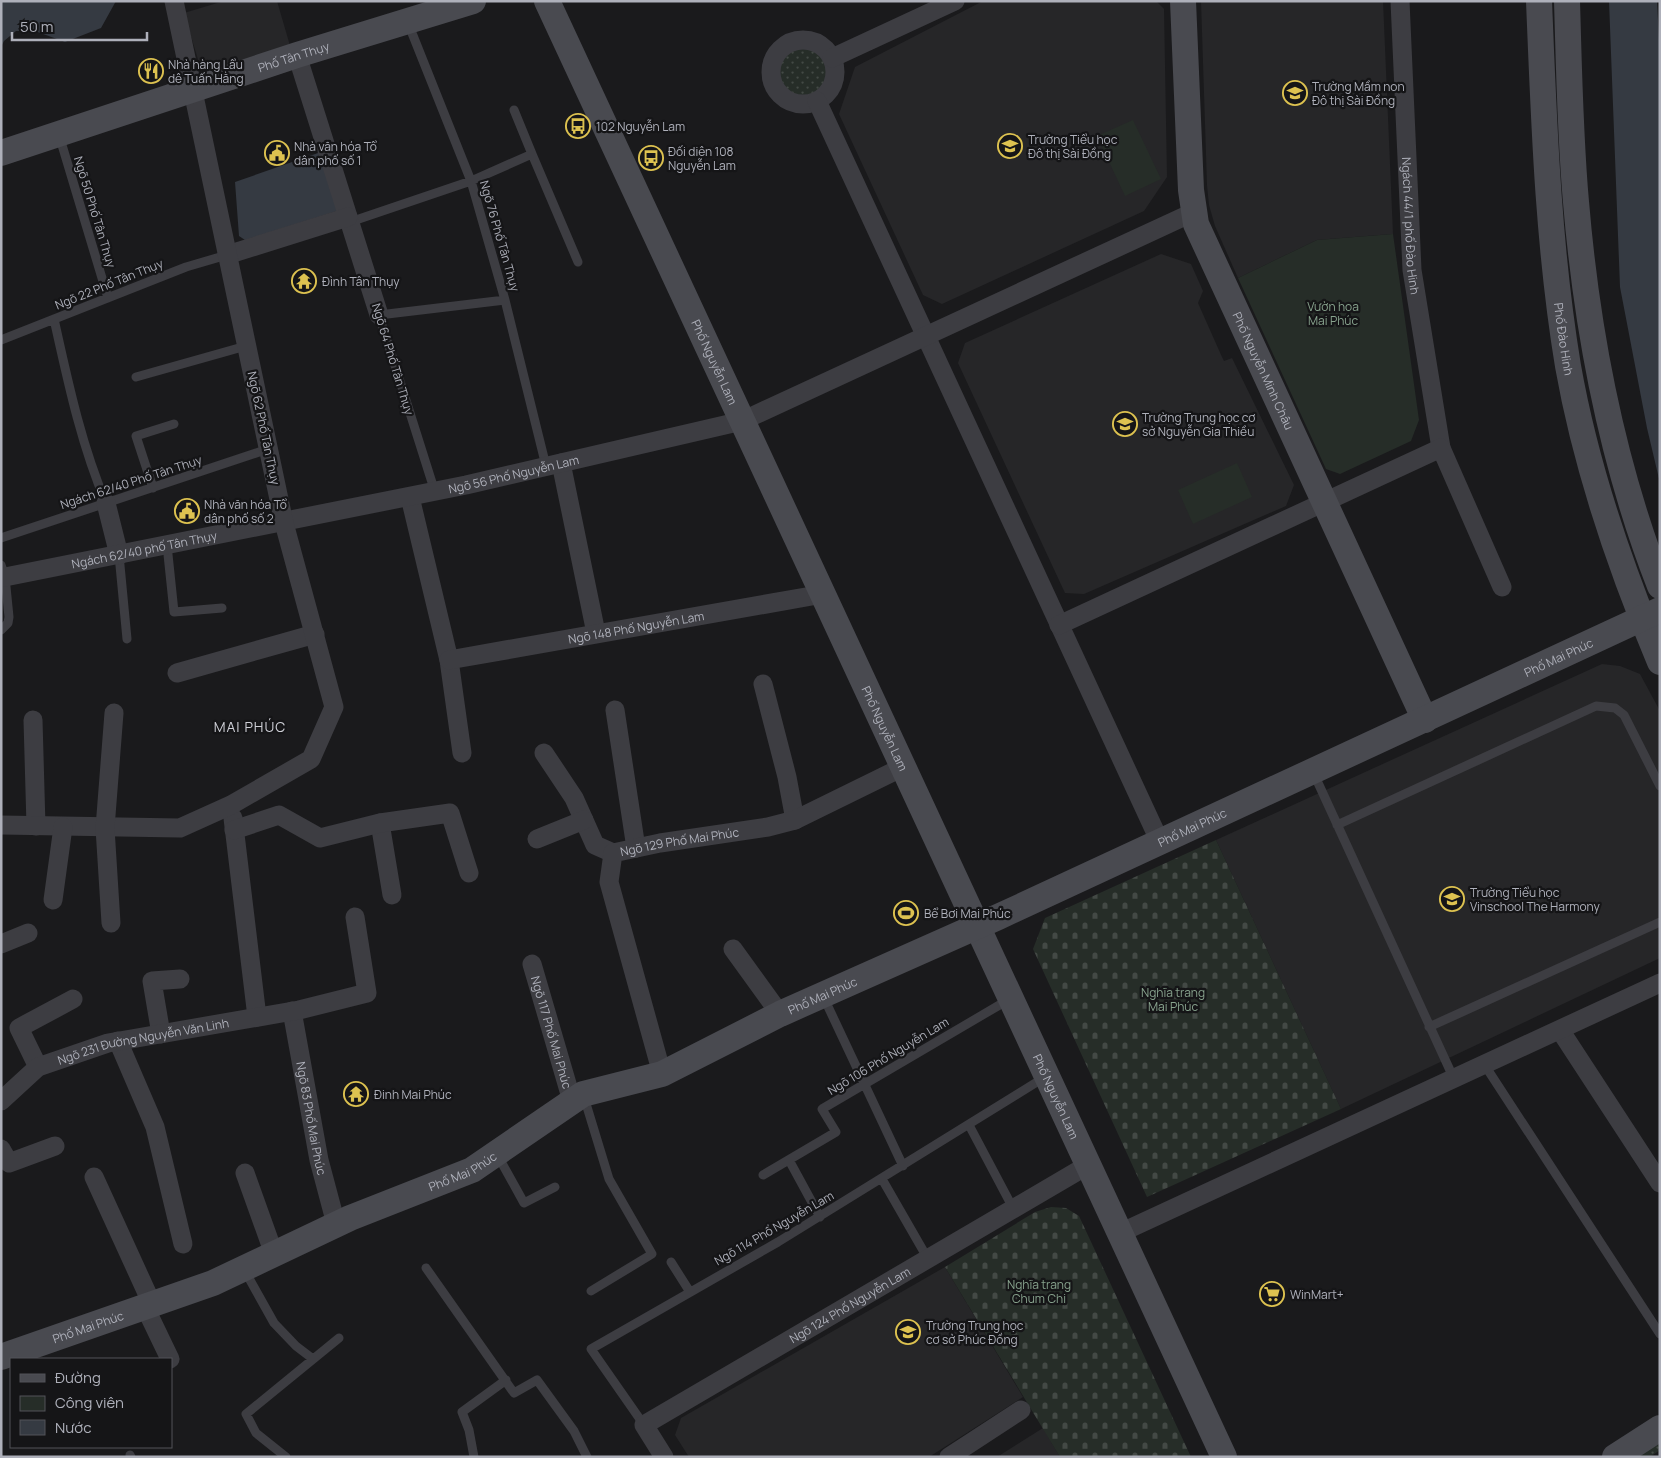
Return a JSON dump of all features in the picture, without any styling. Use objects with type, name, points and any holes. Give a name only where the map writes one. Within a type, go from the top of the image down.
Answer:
[{"type":"street","name":"Ngõ 62 Phố Tân Thụy","points":[[1,825],[180,828],[231,805],[311,759],[334,707],[284,523],[174,1]]},
{"type":"street","name":"Phố Tân Thụy","points":[[1,153],[58,132],[297,55],[473,1]]},
{"type":"street","name":"Phố Nguyễn Lam","points":[[547,1],[1224,1457]]},
{"type":"street","points":[[832,58],[955,1]]},
{"type":"street","name":"Phố Nguyễn Minh Châu","points":[[1183,1],[1194,212],[1203,242],[1425,720]]},
{"type":"street","name":"Ngách 44/1 phố Đào Hinh","points":[[1400,1],[1412,270],[1441,448],[1502,587]]},
{"type":"street","name":"Phố Đào Hinh","points":[[1539,1],[1548,209],[1569,367],[1596,485],[1618,554],[1651,615],[1660,662]]},
{"type":"street","points":[[1567,1],[1575,200],[1592,335],[1602,390],[1618,457],[1660,586]]},
{"type":"street","points":[[801,40],[821,46],[832,58],[835,73],[833,83],[825,96],[817,101],[800,104],[782,96],[773,83],[773,62],[778,52],[785,45],[801,40]]},
{"type":"street","name":"Ngõ 64 Phố Tân Thụy","points":[[297,55],[380,315]]},
{"type":"street","points":[[817,101],[1160,842]]},
{"type":"street","name":"Ngõ 56 Phố Nguyễn Lam","points":[[284,523],[435,492],[742,421],[1194,212]]},
{"type":"street","points":[[227,255],[349,219]]},
{"type":"street","points":[[1059,624],[1441,448]]},
{"type":"street","points":[[554,464],[596,633]]},
{"type":"street","points":[[410,497],[449,660],[462,753]]},
{"type":"street","points":[[106,504],[119,555]]},
{"type":"street","name":"Ngách 62/40 phố Tân Thụy","points":[[3,571],[119,555],[284,523]]},
{"type":"street","name":"Ngõ 148 Phố Nguyễn Lam","points":[[449,660],[823,594]]},
{"type":"street","name":"Phố Mai Phúc","points":[[1,1357],[213,1283],[336,1224],[472,1170],[578,1098],[662,1074],[780,1014],[977,926],[1651,615]]},
{"type":"street","points":[[177,673],[315,634]]},
{"type":"street","points":[[763,684],[787,777],[795,820]]},
{"type":"street","points":[[615,710],[636,848]]},
{"type":"street","points":[[111,923],[106,828],[114,713]]},
{"type":"street","points":[[33,720],[36,826]]},
{"type":"street","points":[[544,753],[574,798],[594,845],[613,853]]},
{"type":"street","name":"Ngõ 129 Phố Mai Phúc","points":[[662,1074],[608,882],[613,853],[768,827],[795,820],[903,767]]},
{"type":"street","points":[[231,805],[257,1017]]},
{"type":"street","points":[[234,830],[279,815],[320,838],[380,823],[450,813],[469,873]]},
{"type":"street","points":[[536,839],[584,820]]},
{"type":"street","points":[[380,823],[392,895]]},
{"type":"street","points":[[53,900],[63,827]]},
{"type":"street","name":"Ngõ 231 Đường Nguyễn Văn Linh","points":[[1,1101],[38,1067],[118,1041],[296,1010],[367,993],[355,917]]},
{"type":"street","points":[[1,944],[28,933]]},
{"type":"street","points":[[733,949],[780,1014]]},
{"type":"street","name":"Ngõ 117 Phố Mai Phúc","points":[[532,964],[578,1098]]},
{"type":"street","points":[[161,1034],[152,981],[180,979]]},
{"type":"street","points":[[1120,1233],[1660,983]]},
{"type":"street","points":[[38,1067],[19,1028],[73,999]]},
{"type":"street","name":"Ngõ 83 Phố Mai Phúc","points":[[296,1010],[319,1160],[336,1224]]},
{"type":"street","points":[[1560,1030],[1660,1183]]},
{"type":"street","points":[[118,1041],[155,1128],[183,1244]]},
{"type":"street","points":[[1,1148],[8,1163],[55,1146]]},
{"type":"street","name":"Ngõ 124 Phố Nguyễn Lam","points":[[644,1425],[1088,1166]]},
{"type":"street","points":[[245,1173],[274,1254]]},
{"type":"street","points":[[94,1177],[170,1358]]},
{"type":"street","points":[[949,1457],[1021,1410]]},
{"type":"street","points":[[644,1425],[664,1457]]},
{"type":"street","points":[[1616,1457],[1660,1428]]},
{"type":"lane","name":"Ngõ 76 Phố Tân Thụy","points":[[407,20],[471,181],[554,464]]},
{"type":"lane","points":[[514,110],[578,262]]},
{"type":"lane","name":"Ngõ 50 Phố Tân Thụy","points":[[58,132],[108,298]]},
{"type":"lane","points":[[349,219],[471,181],[532,154]]},
{"type":"lane","name":"Ngõ 22 Phố Tân Thụy","points":[[2,337],[54,319],[186,267],[227,255]]},
{"type":"lane","points":[[380,315],[505,300]]},
{"type":"lane","name":"Ngõ 64 Phố Tân Thụy","points":[[380,315],[435,492]]},
{"type":"lane","points":[[54,319],[79,430],[106,504]]},
{"type":"lane","points":[[136,377],[246,346]]},
{"type":"lane","points":[[153,488],[136,436],[174,424]]},
{"type":"lane","name":"Ngách 62/40 Phố Tân Thụy","points":[[1,538],[268,449]]},
{"type":"lane","points":[[167,545],[174,612],[222,608]]},
{"type":"lane","points":[[119,555],[127,639]]},
{"type":"lane","points":[[1,630],[8,623],[9,617],[3,571]]},
{"type":"lane","points":[[1337,825],[1596,706],[1615,708],[1624,715],[1660,786]]},
{"type":"lane","points":[[1312,771],[1454,1079]]},
{"type":"lane","points":[[1429,1027],[1660,922]]},
{"type":"lane","points":[[822,995],[903,1166]]},
{"type":"lane","name":"Ngõ 106 Phố Nguyễn Lam","points":[[763,1175],[836,1132],[822,1109],[1011,998]]},
{"type":"lane","points":[[1484,1064],[1660,1334]]},
{"type":"lane","name":"Ngõ 114 Phố Nguyễn Lam","points":[[644,1425],[591,1349],[820,1217],[1047,1076]]},
{"type":"lane","points":[[578,1098],[609,1179],[652,1254],[591,1291]]},
{"type":"lane","points":[[969,1125],[1014,1210]]},
{"type":"lane","points":[[496,1153],[524,1203],[555,1187]]},
{"type":"lane","points":[[789,1160],[820,1217]]},
{"type":"lane","points":[[882,1179],[928,1260]]},
{"type":"lane","points":[[671,1262],[690,1292]]},
{"type":"lane","points":[[426,1268],[514,1393],[537,1380],[574,1431],[586,1457]]},
{"type":"lane","points":[[244,1269],[274,1322],[296,1346],[313,1359]]},
{"type":"lane","points":[[286,1457],[256,1433],[246,1414],[339,1338]]},
{"type":"lane","points":[[474,1457],[469,1430],[462,1412],[506,1380]]},
{"type":"shaded area","points":[[224,1],[277,1],[291,49],[203,76],[184,13]]},
{"type":"shaded area","name":"Trường Tiểu học Đô thị Sài Đồng","points":[[983,1],[1156,1],[1164,9],[1167,177],[1144,211],[942,304],[923,295],[839,114],[855,67]]},
{"type":"shaded area","name":"Trường Mầm non Đô thị Sài Đồng","points":[[1201,1],[1383,1],[1393,234],[1317,240],[1238,278],[1215,226],[1209,205]]},
{"type":"shaded area","name":"Trường Trung học cơ sở Nguyễn Gia Thiều","points":[[1161,254],[1191,264],[1203,291],[1198,303],[1222,357],[1224,361],[1232,358],[1294,485],[1286,506],[1084,594],[1065,593],[958,363],[965,343]]},
{"type":"shaded area","name":"Trường Tiểu học Vinschool The Harmony","points":[[1602,664],[1620,666],[1640,674],[1660,711],[1660,958],[1341,1109],[1216,840]]},
{"type":"shaded area","name":"Trường Trung học cơ sở Phúc Đồng","points":[[945,1267],[1023,1397],[929,1457],[689,1457],[675,1435],[681,1418]]},
{"type":"shaded area","points":[[1043,1428],[1060,1457],[997,1457]]},
{"type":"green space","points":[[803,48],[812,50],[820,55],[825,63],[827,72],[825,81],[820,89],[812,94],[803,96],[794,94],[786,89],[781,81],[779,72],[781,63],[786,55],[794,50]]},
{"type":"green space","points":[[1133,120],[1161,179],[1125,196],[1097,136]]},
{"type":"green space","name":"Vườn hoa Mai Phúc","points":[[1393,234],[1419,420],[1411,441],[1340,474],[1326,469],[1238,278],[1317,240]]},
{"type":"green space","points":[[1237,463],[1252,497],[1193,524],[1178,490]]},
{"type":"green space","name":"Nghĩa trang Mai Phúc","points":[[1216,840],[1341,1109],[1147,1197],[1033,949],[1045,918]]},
{"type":"green space","name":"Nghĩa trang Chum Chi","points":[[1051,1207],[1066,1208],[1079,1216],[1191,1457],[1060,1457],[945,1267],[1035,1212]]},
{"type":"green space","points":[[1660,1437],[1660,1450],[1650,1457],[1629,1457]]},
{"type":"water","points":[[1,1],[116,1],[101,28],[65,42],[35,31],[16,31],[4,41],[1,47]]},
{"type":"water","points":[[1609,1],[1657,1],[1660,58],[1660,483],[1647,428],[1620,287]]},
{"type":"water","points":[[321,152],[337,211],[245,240],[239,236],[235,182]]},
{"type":"place","name":"Nhà hàng Lẩu dê Tuấn Hằng","points":[[151,71]]},
{"type":"place","name":"Trường Mầm non Đô thị Sài Đồng","points":[[1295,93]]},
{"type":"place","name":"102 Nguyễn Lam","points":[[578,126]]},
{"type":"place","name":"Trường Tiểu học Đô thị Sài Đồng","points":[[1010,146]]},
{"type":"place","name":"Nhà văn hóa Tổ dân phố số 1","points":[[277,153]]},
{"type":"place","name":"Đối diện 108 Nguyễn Lam","points":[[651,158]]},
{"type":"place","name":"Đình Tân Thụy","points":[[304,281]]},
{"type":"place","name":"Trường Trung học cơ sở Nguyễn Gia Thiều","points":[[1125,424]]},
{"type":"place","name":"Nhà văn hóa Tổ dân phố số 2","points":[[187,511]]},
{"type":"place","name":"Trường Tiểu học Vinschool The Harmony","points":[[1452,899]]},
{"type":"place","name":"Bể Bơi Mai Phúc","points":[[906,913]]},
{"type":"place","name":"Đinh Mai Phúc","points":[[356,1094]]},
{"type":"place","name":"WinMart+","points":[[1272,1294]]},
{"type":"place","name":"Trường Trung học cơ sở Phúc Đồng","points":[[908,1332]]},
{"type":"district","name":"MAI PHÚC","points":[[250,726]]}]
